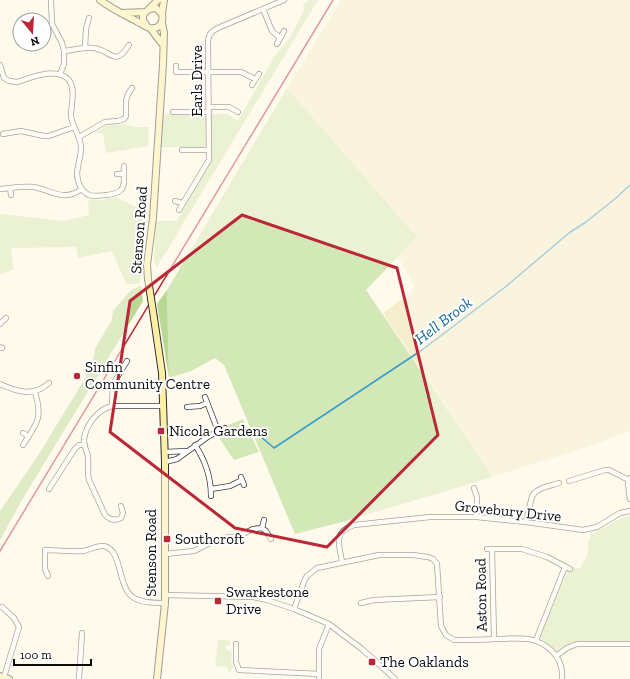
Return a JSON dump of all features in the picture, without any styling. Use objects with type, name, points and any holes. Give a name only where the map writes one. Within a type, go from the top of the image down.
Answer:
[{"type":"street","points":[[51,0],[52,12]]},
{"type":"street","points":[[100,0],[120,13],[148,27],[158,26],[162,22],[164,0]]},
{"type":"street","points":[[158,0],[147,10],[142,20],[163,45]]},
{"type":"street","name":"Earls Drive","points":[[179,210],[209,160],[208,41],[211,33],[218,28],[284,0]]},
{"type":"street","points":[[120,13],[156,8],[162,14]]},
{"type":"street","points":[[263,9],[272,31],[280,38]]},
{"type":"street","points":[[85,48],[85,34],[90,18]]},
{"type":"street","name":"Stenson Road","points":[[157,679],[165,604],[165,452],[162,373],[147,265],[153,218],[164,33],[162,22]]},
{"type":"street","points":[[52,24],[62,42],[64,51],[64,64],[60,74]]},
{"type":"street","points":[[277,44],[284,31]]},
{"type":"street","points":[[64,51],[85,48],[99,49],[114,57],[124,53],[129,45]]},
{"type":"street","points":[[124,53],[129,56]]},
{"type":"street","points":[[0,66],[4,78],[12,82],[48,74],[60,74],[68,80],[72,86],[73,94],[71,116],[79,137],[81,149],[76,177],[82,189],[88,194],[117,193],[121,190],[123,186],[124,166]]},
{"type":"street","points":[[176,66],[176,72],[241,72],[256,79]]},
{"type":"street","points":[[252,85],[259,74]]},
{"type":"street","points":[[79,137],[105,122],[118,122],[124,119],[126,116],[125,108],[128,94],[132,88]]},
{"type":"street","points":[[123,91],[128,94]]},
{"type":"street","points":[[173,112],[229,107],[238,112]]},
{"type":"street","points":[[3,134],[21,131],[49,136],[74,126]]},
{"type":"street","points":[[182,150],[209,150]]},
{"type":"street","points":[[117,174],[123,174]]},
{"type":"street","points":[[0,189],[34,187],[68,196],[75,194],[82,189]]},
{"type":"street","points":[[10,188],[11,195]]},
{"type":"street","points":[[175,201],[182,203]]},
{"type":"street","points":[[0,324],[6,318]]},
{"type":"street","points":[[112,406],[112,384],[127,361]]},
{"type":"street","points":[[0,384],[26,393],[35,392],[42,389],[49,383]]},
{"type":"street","points":[[23,445],[37,423],[39,411],[35,392]]},
{"type":"street","points":[[205,397],[218,431]]},
{"type":"street","points":[[187,407],[200,406],[207,403]]},
{"type":"street","points":[[121,506],[123,513],[121,518],[114,520],[105,515],[89,480],[88,456],[84,441],[90,423],[99,412],[106,407],[163,406]]},
{"type":"street","points":[[165,462],[177,459],[195,445],[225,428]]},
{"type":"street","points":[[23,433],[28,436]]},
{"type":"street","points":[[49,489],[79,445],[85,445]]},
{"type":"street","points":[[195,445],[203,458],[211,489],[211,496]]},
{"type":"street","points":[[165,452],[186,452]]},
{"type":"street","points":[[569,481],[609,470],[630,479],[628,489],[630,499]]},
{"type":"street","points":[[211,489],[230,486],[242,481]]},
{"type":"street","points":[[526,522],[534,493],[559,483]]},
{"type":"street","points":[[474,488],[477,497],[477,517]]},
{"type":"street","name":"Grovebury Drive","points":[[342,562],[339,545],[339,536],[341,532],[350,527],[361,524],[430,517],[477,517],[584,530],[597,527],[620,513],[630,511]]},
{"type":"street","points":[[262,528],[264,520]]},
{"type":"street","points":[[165,554],[194,551],[220,538],[237,536],[253,529],[262,528],[269,534],[271,539]]},
{"type":"street","points":[[48,576],[45,568],[45,550],[83,551],[103,546],[109,549],[113,554],[117,561],[124,586],[134,598],[150,603],[165,604]]},
{"type":"street","name":"Aston Road","points":[[494,639],[489,549],[522,549],[547,557],[567,568],[536,640]]},
{"type":"street","points":[[294,609],[307,576],[318,568],[379,555],[428,556],[437,564],[441,626],[446,635],[454,640],[520,638],[536,640],[544,644],[556,656],[561,664],[562,679]]},
{"type":"street","points":[[165,595],[253,597],[294,609],[329,624],[362,649],[395,679]]},
{"type":"street","points":[[361,603],[374,600],[440,597]]},
{"type":"street","points":[[2,607],[14,618],[19,627],[4,677]]},
{"type":"street","points":[[236,644],[236,662],[239,670],[319,676],[319,649],[329,624]]},
{"type":"street","points":[[79,679],[82,633]]},
{"type":"street","points":[[556,656],[567,648],[577,644],[630,644]]},
{"type":"highlighted area","points":[[242,215],[397,268],[438,435],[327,547],[235,528],[110,432],[130,301]]},
{"type":"shaded area","points":[[341,0],[630,0],[630,431],[593,445],[493,477],[383,313],[413,291],[414,286],[398,256],[417,237],[287,88]]},
{"type":"green space","points":[[309,0],[318,0],[157,267],[154,261],[156,221],[177,221],[210,161],[211,148],[161,147],[163,114],[228,114],[238,121],[274,57],[289,39],[304,10],[303,5]]},
{"type":"green space","points":[[287,88],[417,237],[366,290],[493,477],[342,522],[295,534],[224,365],[215,358],[191,371],[169,378],[167,290]]},
{"type":"green space","points":[[123,124],[136,127],[149,127],[148,146],[106,153],[103,133],[94,133],[106,126]]},
{"type":"green space","points":[[116,197],[149,213],[141,261],[140,284],[126,284],[112,251],[78,258],[76,247],[11,248],[14,269],[0,275],[0,214],[64,221],[89,215],[88,199],[102,200]]},
{"type":"green space","points":[[141,285],[143,301],[22,500],[0,540],[0,511],[39,454],[92,367],[95,349],[112,319],[113,311],[129,292]]},
{"type":"green space","points":[[167,290],[169,378],[157,304]]},
{"type":"green space","points":[[243,419],[259,452],[234,460],[217,435],[229,429],[228,425]]},
{"type":"green space","points":[[630,516],[630,641],[584,641],[570,643],[555,651],[543,641],[540,636],[566,575],[572,567],[580,569],[588,553],[588,543],[591,534],[616,521]]},
{"type":"green space","points":[[218,640],[230,640],[230,645],[225,647],[232,652],[231,661],[233,667],[231,671],[228,672],[228,667],[215,666]]},
{"type":"waterway","name":"Hell Brook","points":[[260,436],[274,448],[422,350],[504,288],[569,233],[586,222],[630,185]]},
{"type":"railway","points":[[0,551],[333,0]]},
{"type":"place","name":"Sinfin Community Centre","points":[[77,376]]},
{"type":"place","name":"Nicola Gardens","points":[[161,431]]},
{"type":"place","name":"Southcroft","points":[[167,539]]},
{"type":"place","name":"Swarkestone Drive","points":[[218,601]]},
{"type":"place","name":"The Oaklands","points":[[372,662]]}]
